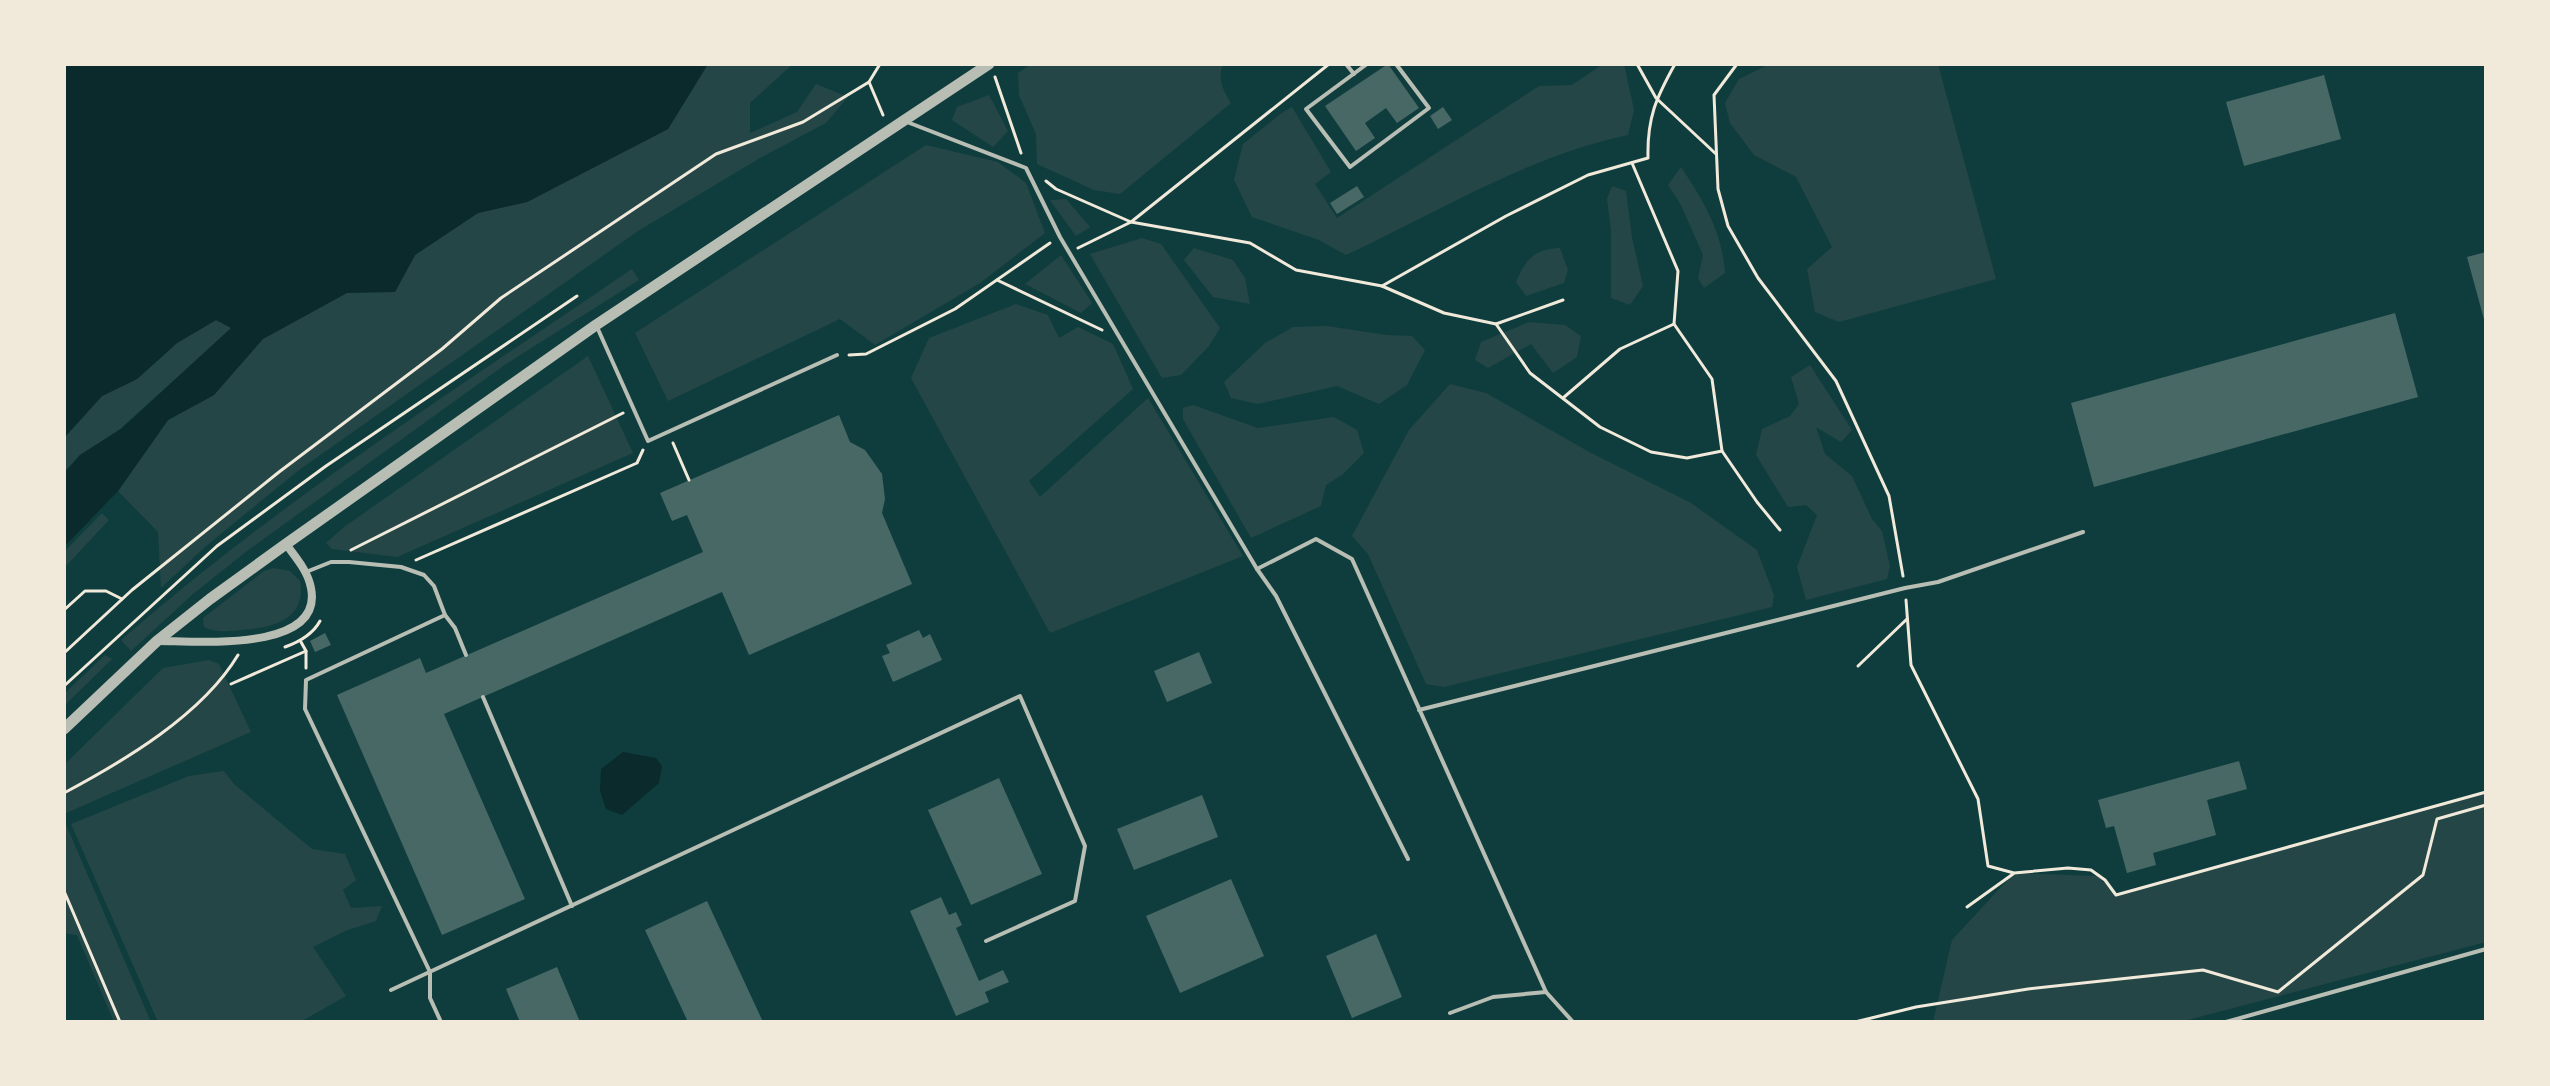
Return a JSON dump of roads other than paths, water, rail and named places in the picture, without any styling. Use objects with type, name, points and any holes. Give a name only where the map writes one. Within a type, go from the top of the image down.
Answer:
[{"type":"street","points":[[64,729],[157,641],[286,544],[596,325],[902,120],[992,68]]},
{"type":"street","points":[[157,641],[247,640],[278,634],[296,625],[309,609],[312,590],[306,572],[286,544]]},
{"type":"lane","points":[[1346,64],[1354,74]]},
{"type":"lane","points":[[1367,64],[1306,109],[1350,167],[1429,108],[1396,64]]},
{"type":"lane","points":[[902,120],[1026,168],[1069,253],[1276,596],[1408,859]]},
{"type":"lane","points":[[596,325],[648,441],[837,355]]},
{"type":"lane","points":[[1419,710],[1938,582],[2083,532]]},
{"type":"lane","points":[[1257,569],[1316,539],[1352,559],[1546,992],[1573,1022]]},
{"type":"lane","points":[[306,572],[331,562],[401,567],[424,575],[434,586],[466,655]]},
{"type":"lane","points":[[441,1022],[430,998],[430,972],[305,709],[306,680],[445,615]]},
{"type":"lane","points":[[391,990],[1020,696],[1085,846],[1075,901],[986,941]]},
{"type":"lane","points":[[483,697],[572,906]]},
{"type":"lane","points":[[2226,1022],[2486,949]]},
{"type":"lane","points":[[1450,1013],[1493,997],[1546,992]]}]
